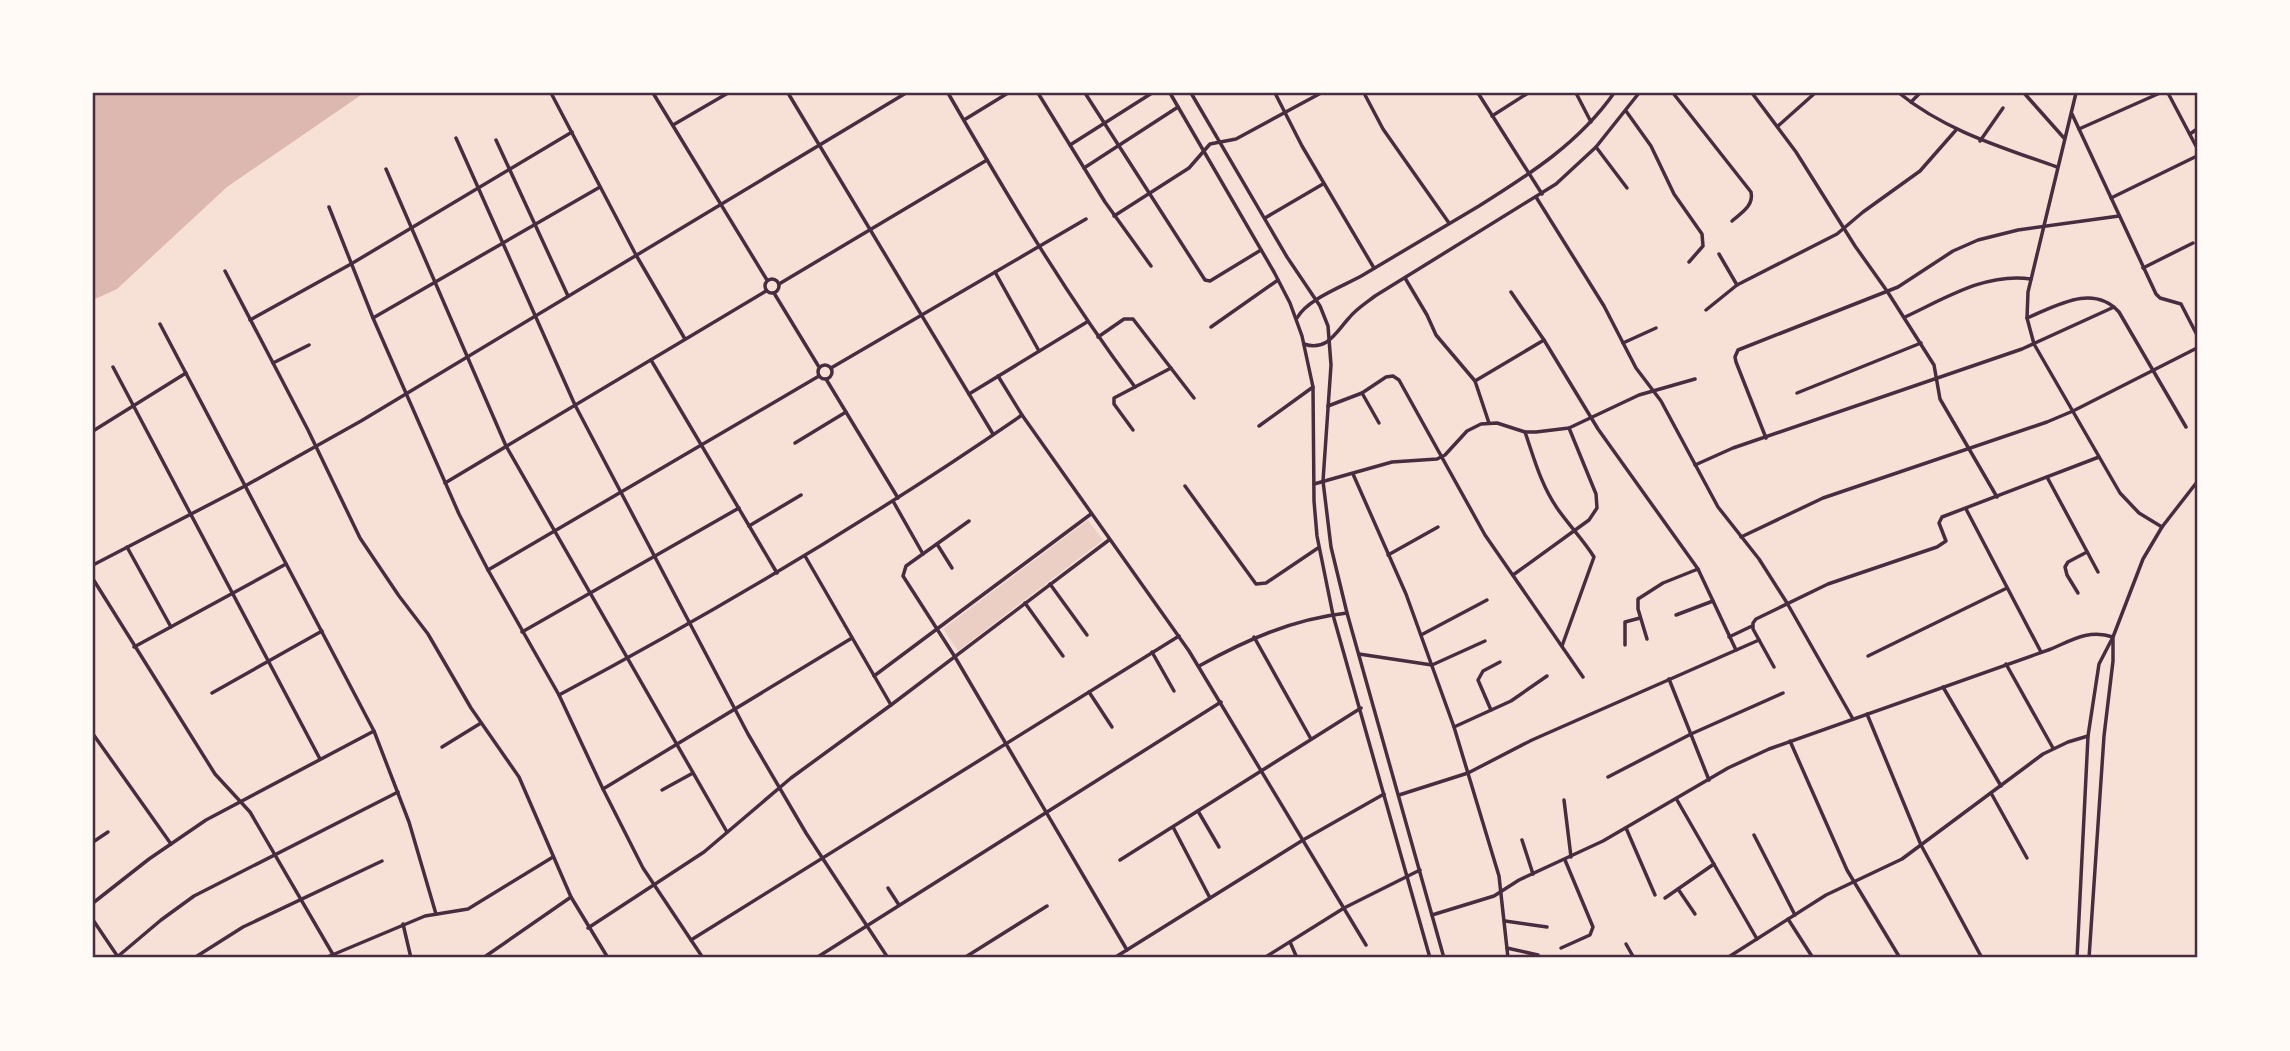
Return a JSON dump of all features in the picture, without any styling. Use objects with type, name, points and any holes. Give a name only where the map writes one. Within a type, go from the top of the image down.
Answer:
[{"type":"street","points":[[551,93],[636,255],[685,339]]},
{"type":"street","points":[[653,93],[767,280]]},
{"type":"street","points":[[673,125],[727,93]]},
{"type":"street","points":[[788,93],[993,434]]},
{"type":"street","points":[[93,565],[316,447],[906,93]]},
{"type":"street","points":[[948,93],[1038,247],[1087,322],[1135,387]]},
{"type":"street","points":[[964,120],[1007,93]]},
{"type":"street","points":[[1038,93],[1114,216],[1151,267]]},
{"type":"street","points":[[1085,93],[1205,280],[1210,281],[1261,250]]},
{"type":"street","points":[[1070,145],[1152,93]]},
{"type":"street","points":[[1170,93],[1278,280],[1297,320],[1313,387],[1318,548],[1333,615],[1430,958]]},
{"type":"street","points":[[1191,93],[1326,319],[1331,365],[1323,481],[1331,547],[1444,958]]},
{"type":"street","points":[[1275,93],[1374,268]]},
{"type":"street","points":[[1114,216],[1189,168],[1210,144],[1236,139],[1321,93]]},
{"type":"street","points":[[1364,93],[1383,129],[1449,223]]},
{"type":"street","points":[[1478,93],[1542,194]]},
{"type":"street","points":[[1492,116],[1528,93]]},
{"type":"street","points":[[1576,93],[1591,122]]},
{"type":"street","points":[[1297,320],[1306,306],[1529,175],[1562,150],[1591,122],[1614,93]]},
{"type":"street","points":[[1304,344],[1315,346],[1330,340],[1362,305],[1542,194],[1596,147],[1639,93]]},
{"type":"street","points":[[1673,93],[1751,192],[1749,205],[1732,221]]},
{"type":"street","points":[[1752,93],[1778,126],[1921,343],[1934,365],[1940,400],[1997,496]]},
{"type":"street","points":[[1778,126],[1815,93]]},
{"type":"street","points":[[1899,93],[1956,130],[1980,141],[2057,166]]},
{"type":"street","points":[[1911,102],[1920,93]]},
{"type":"street","points":[[2024,93],[2064,139]]},
{"type":"street","points":[[2076,93],[2028,292],[2027,318],[2034,344],[2125,500],[2139,513],[2162,527]]},
{"type":"street","points":[[2078,129],[2160,93]]},
{"type":"street","points":[[2168,93],[2197,148]]},
{"type":"street","points":[[1084,168],[1178,107]]},
{"type":"street","points":[[1980,141],[2003,108]]},
{"type":"street","points":[[1626,111],[1656,153],[1674,194],[1702,234],[1703,246],[1689,262]]},
{"type":"street","points":[[2071,112],[2157,297],[2179,302],[2197,335]]},
{"type":"street","points":[[2190,134],[2197,129]]},
{"type":"street","points":[[1706,310],[1737,285],[1844,229],[1920,171],[1956,130]]},
{"type":"street","points":[[250,320],[351,264],[572,132]]},
{"type":"street","points":[[456,138],[575,405],[734,709],[822,859],[888,958]]},
{"type":"street","points":[[496,139],[568,296]]},
{"type":"street","points":[[1596,147],[1627,188]]},
{"type":"street","points":[[2111,198],[2197,156]]},
{"type":"street","points":[[779,284],[987,160]]},
{"type":"street","points":[[386,169],[506,446],[727,832]]},
{"type":"street","points":[[1265,218],[1324,183]]},
{"type":"street","points":[[373,317],[600,187]]},
{"type":"street","points":[[1536,198],[1604,306],[1636,368],[1655,391],[1718,507],[1759,559],[1853,719]]},
{"type":"street","points":[[329,207],[406,394],[445,483],[488,570],[559,695],[603,789],[654,886],[703,958]]},
{"type":"street","points":[[1766,438],[1735,362],[1738,350],[1904,284],[1953,251],[1978,240],[2004,232],[2119,216]]},
{"type":"street","points":[[831,368],[1086,219]]},
{"type":"street","points":[[2143,268],[2193,243]]},
{"type":"street","points":[[1718,254],[1737,285]]},
{"type":"street","points":[[225,271],[360,538],[428,634],[481,723],[519,777],[571,897],[587,928],[608,958]]},
{"type":"street","points":[[995,272],[1039,351]]},
{"type":"street","points":[[1904,317],[1987,281],[2016,276],[2031,279]]},
{"type":"street","points":[[1405,278],[1436,335],[1475,381],[1489,423]]},
{"type":"street","points":[[767,280],[775,279],[779,284],[774,293]]},
{"type":"street","points":[[766,291],[764,285],[767,280]]},
{"type":"street","points":[[1211,327],[1278,280]]},
{"type":"street","points":[[445,483],[766,291],[774,293],[819,367],[819,376]]},
{"type":"street","points":[[1511,292],[1592,418],[1698,569],[1736,650]]},
{"type":"street","points":[[2027,318],[2080,298],[2100,298],[2114,307],[2186,427]]},
{"type":"street","points":[[1695,465],[2034,344],[2114,307]]},
{"type":"street","points":[[1098,337],[1124,319],[1133,319],[1194,398]]},
{"type":"street","points":[[969,394],[1087,322]]},
{"type":"street","points":[[160,324],[374,731],[419,852],[436,914]]},
{"type":"street","points":[[1623,343],[1656,328]]},
{"type":"street","points":[[1475,381],[1544,340]]},
{"type":"street","points":[[1797,393],[1921,343]]},
{"type":"street","points":[[273,363],[309,345]]},
{"type":"street","points":[[1741,537],[1823,498],[2073,411],[2197,348]]},
{"type":"street","points":[[650,360],[777,573]]},
{"type":"street","points":[[819,367],[825,364],[831,368]]},
{"type":"street","points":[[113,367],[320,759]]},
{"type":"street","points":[[826,379],[831,376],[831,368]]},
{"type":"street","points":[[1133,430],[1113,401],[1117,396],[1171,369]]},
{"type":"street","points":[[93,431],[186,373]]},
{"type":"street","points":[[488,570],[819,376]]},
{"type":"street","points":[[819,376],[826,379],[898,498]]},
{"type":"street","points":[[998,376],[1022,415],[1199,666],[1366,946]]},
{"type":"street","points":[[1328,406],[1363,393],[1386,377],[1393,376],[1399,380],[1485,535],[1583,677]]},
{"type":"street","points":[[1314,484],[1392,461],[1442,458],[1467,431],[1480,424],[1489,423],[1525,432],[1569,428],[1631,398],[1695,379]]},
{"type":"street","points":[[1259,426],[1313,387]]},
{"type":"street","points":[[1363,393],[1379,423]]},
{"type":"street","points":[[794,443],[846,412]]},
{"type":"street","points":[[559,695],[691,624],[777,573],[898,498],[1022,415]]},
{"type":"street","points":[[1513,575],[1594,515],[1598,501],[1569,428]]},
{"type":"street","points":[[1525,432],[1545,487],[1594,559],[1562,646]]},
{"type":"street","points":[[1729,637],[1752,626],[1756,619],[1828,584],[1884,567],[1944,543],[1946,539],[1939,523],[1940,518],[2099,457]]},
{"type":"street","points":[[1353,474],[1421,635],[1454,727],[1502,892],[1508,958]]},
{"type":"street","points":[[2046,477],[2098,572]]},
{"type":"street","points":[[2077,958],[2088,736],[2099,664],[2113,637],[2136,574],[2162,527],[2197,482]]},
{"type":"street","points":[[1185,486],[1256,584],[1264,584],[1318,548]]},
{"type":"street","points":[[750,526],[801,495]]},
{"type":"street","points":[[893,501],[923,554]]},
{"type":"street","points":[[522,632],[738,508]]},
{"type":"street","points":[[1966,509],[2041,652]]},
{"type":"street","points":[[874,676],[1091,514]]},
{"type":"street","points":[[969,521],[906,566],[903,576],[955,657],[1127,950]]},
{"type":"street","points":[[1388,555],[1438,527]]},
{"type":"street","points":[[587,928],[704,852],[779,788],[1109,540]]},
{"type":"street","points":[[937,544],[952,568]]},
{"type":"street","points":[[127,547],[172,627]]},
{"type":"street","points":[[2078,593],[2065,567],[2068,562],[2087,552]]},
{"type":"street","points":[[805,556],[891,705]]},
{"type":"street","points":[[134,647],[286,564]]},
{"type":"street","points":[[1647,639],[1637,604],[1642,595],[1698,569]]},
{"type":"street","points":[[93,579],[215,774],[250,812],[334,957]]},
{"type":"street","points":[[1050,584],[1087,635]]},
{"type":"street","points":[[1868,656],[2007,588]]},
{"type":"street","points":[[1421,635],[1487,600]]},
{"type":"street","points":[[1676,615],[1713,601]]},
{"type":"street","points":[[1025,603],[1063,656]]},
{"type":"street","points":[[1199,666],[1254,637],[1284,627],[1347,613]]},
{"type":"street","points":[[1625,645],[1625,622],[1640,618]]},
{"type":"street","points":[[1752,626],[1774,667]]},
{"type":"street","points":[[212,693],[322,631]]},
{"type":"street","points":[[1432,915],[1502,892],[1626,828],[1748,758],[2086,634],[2113,637]]},
{"type":"street","points":[[691,940],[1179,636]]},
{"type":"street","points":[[1254,637],[1311,740]]},
{"type":"street","points":[[2089,958],[2113,637]]},
{"type":"street","points":[[603,789],[852,638]]},
{"type":"street","points":[[1399,795],[1468,773],[1532,740],[1759,640]]},
{"type":"street","points":[[1359,654],[1432,666],[1485,641]]},
{"type":"street","points":[[1152,652],[1174,691]]},
{"type":"street","points":[[1491,710],[1478,680],[1483,671],[1500,662]]},
{"type":"street","points":[[2006,664],[2053,748]]},
{"type":"street","points":[[1454,727],[1524,694],[1547,676]]},
{"type":"street","points":[[1669,679],[1709,780]]},
{"type":"street","points":[[1943,687],[2001,786]]},
{"type":"street","points":[[1089,692],[1112,727]]},
{"type":"street","points":[[1608,777],[1691,734],[1783,693]]},
{"type":"street","points":[[816,958],[1221,702]]},
{"type":"street","points":[[1121,860],[1360,708]]},
{"type":"street","points":[[1867,713],[1921,845],[1982,958]]},
{"type":"street","points":[[442,747],[481,723]]},
{"type":"street","points":[[93,903],[171,844],[240,801],[374,731]]},
{"type":"street","points":[[93,734],[171,844]]},
{"type":"street","points":[[1730,957],[1826,895],[1892,865],[2053,748],[2088,736]]},
{"type":"street","points":[[1790,741],[1853,882],[1900,958]]},
{"type":"street","points":[[662,790],[693,773]]},
{"type":"street","points":[[93,920],[118,958],[161,919],[194,896],[398,792]]},
{"type":"street","points":[[1115,958],[1303,840],[1385,793]]},
{"type":"street","points":[[1991,793],[2027,858]]},
{"type":"street","points":[[1564,800],[1570,857]]},
{"type":"street","points":[[1677,800],[1758,939]]},
{"type":"street","points":[[1198,811],[1219,847]]},
{"type":"street","points":[[1173,827],[1210,898]]},
{"type":"street","points":[[1626,828],[1655,895]]},
{"type":"street","points":[[93,842],[108,832]]},
{"type":"street","points":[[1754,835],[1795,915]]},
{"type":"street","points":[[1522,840],[1533,874]]},
{"type":"street","points":[[325,958],[334,957],[403,924],[436,914],[468,909],[553,857]]},
{"type":"street","points":[[1561,948],[1590,935],[1593,927],[1564,860]]},
{"type":"street","points":[[194,958],[226,937],[382,861]]},
{"type":"street","points":[[1665,898],[1714,864]]},
{"type":"street","points":[[1264,958],[1344,908],[1420,870]]},
{"type":"street","points":[[888,888],[899,905]]},
{"type":"street","points":[[1678,889],[1695,914]]},
{"type":"street","points":[[483,958],[571,897]]},
{"type":"street","points":[[964,958],[1047,906]]},
{"type":"street","points":[[1788,919],[1813,958]]},
{"type":"street","points":[[1505,921],[1547,927]]},
{"type":"street","points":[[403,924],[411,958]]},
{"type":"street","points":[[1290,942],[1297,958]]},
{"type":"street","points":[[1626,944],[1634,958]]},
{"type":"street","points":[[1507,948],[1538,955]]},
{"type":"shaded area","points":[[93,93],[364,93],[227,187],[117,289],[93,300]]},
{"type":"shaded area","points":[[1088,520],[1103,540],[958,651],[943,629]]}]
